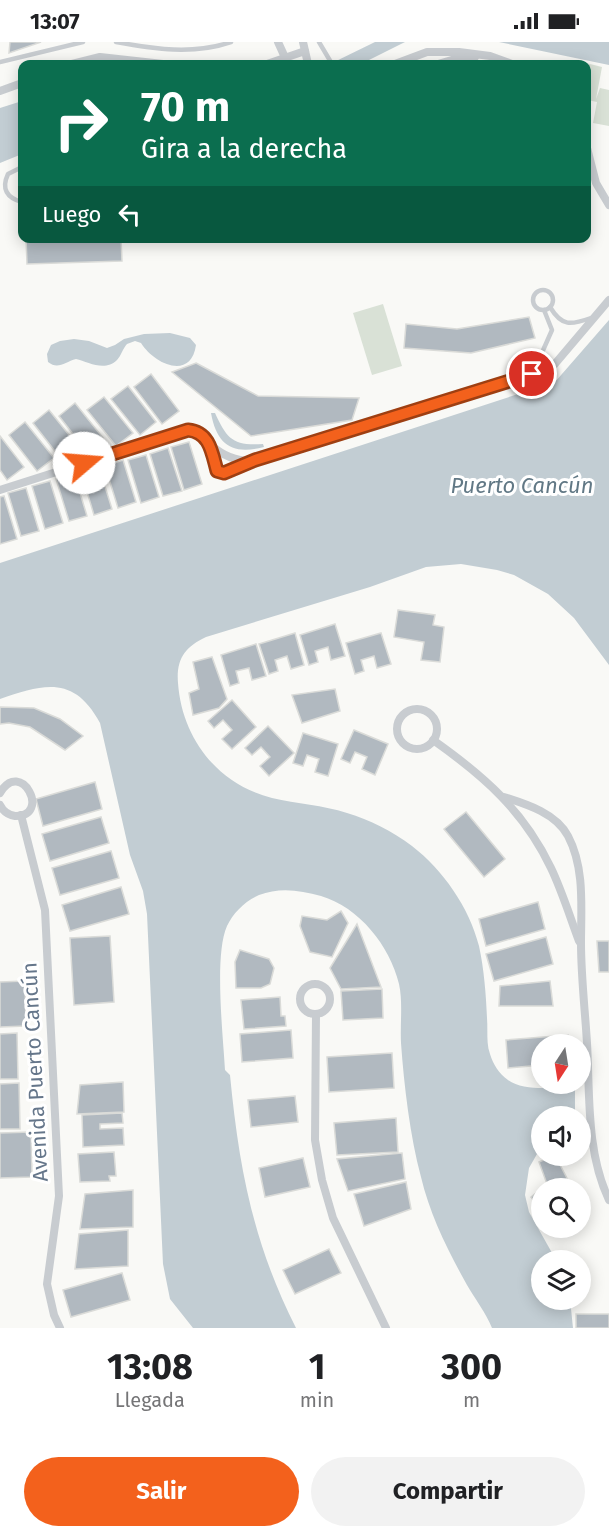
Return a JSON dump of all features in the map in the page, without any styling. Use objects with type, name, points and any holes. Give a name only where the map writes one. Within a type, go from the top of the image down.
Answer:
[{"type":"street","points":[[278,42],[287,60]]},
{"type":"street","points":[[415,60],[427,52],[459,52],[490,56],[501,60]]},
{"type":"street","points":[[290,60],[306,54]]},
{"type":"street","points":[[452,60],[490,56]]},
{"type":"street","points":[[87,60],[99,57],[126,60]]},
{"type":"street","points":[[0,91],[18,84]]},
{"type":"street","points":[[591,164],[596,183],[609,205]]},
{"type":"street","points":[[210,444],[217,471],[224,473],[255,460],[532,374],[554,365],[609,300]]},
{"type":"street","points":[[0,490],[188,430],[196,430],[225,456],[242,461],[255,460]]},
{"type":"street","points":[[215,464],[217,458],[225,456]]},
{"type":"street","points":[[411,709],[431,714],[437,725],[437,732],[433,740],[420,749],[407,747],[402,743],[396,730],[400,717],[411,709]]},
{"type":"street","points":[[433,740],[470,766],[504,797],[528,827],[551,868],[581,945]]},
{"type":"street","points":[[0,793],[6,785],[17,782],[27,786],[32,796],[28,811],[21,815],[7,814],[0,805]]},
{"type":"street","points":[[504,797],[535,807],[554,820],[568,834],[576,857],[582,907],[581,945],[593,1150],[609,1200]]},
{"type":"street","name":"Avenida Puerto Cancún","points":[[21,815],[45,910],[59,1196],[47,1284],[54,1315],[60,1328]]},
{"type":"street","points":[[316,1014],[315,1140],[322,1180],[333,1218],[386,1328]]},
{"type":"lane","points":[[0,62],[83,42]]},
{"type":"lane","points":[[116,42],[173,51],[231,42]]},
{"type":"lane","points":[[319,42],[330,60]]},
{"type":"lane","points":[[18,169],[8,174],[4,183],[9,197],[18,200]]},
{"type":"lane","points":[[550,308],[544,310],[537,308],[533,302],[534,295],[538,291],[545,290],[551,293],[553,298],[550,308],[562,323],[596,316]]},
{"type":"lane","points":[[532,374],[552,330],[544,310]]},
{"type":"shaded area","points":[[591,64],[602,67],[596,99],[600,88],[609,90],[609,126],[593,123],[597,102],[591,101]]},
{"type":"shaded area","points":[[383,304],[402,366],[372,375],[353,313]]},
{"type":"water","points":[[375,42],[405,42],[369,60],[338,60]]},
{"type":"water","points":[[499,42],[609,42],[609,65]]},
{"type":"water","points":[[18,102],[18,156],[0,163],[0,108]]},
{"type":"water","name":"Puerto Cancún","points":[[609,320],[609,665],[574,618],[548,594],[514,575],[461,564],[426,567],[370,587],[206,637],[192,645],[183,655],[180,661],[178,683],[181,703],[195,740],[219,770],[252,791],[272,798],[347,813],[389,831],[412,846],[434,866],[462,904],[475,931],[479,946],[491,1058],[502,1075],[515,1084],[531,1087],[531,1094],[575,1094],[575,1106],[531,1106],[531,1164],[525,1195],[531,1216],[531,1238],[544,1238],[550,1250],[531,1250],[531,1310],[571,1310],[573,1328],[492,1328],[446,1246],[425,1191],[417,1161],[406,1093],[401,1043],[400,991],[395,970],[371,930],[348,909],[321,896],[282,890],[267,892],[249,901],[240,908],[227,926],[221,956],[220,996],[225,1070],[230,1075],[238,1142],[250,1204],[269,1266],[296,1328],[193,1328],[170,1299],[163,1264],[147,914],[143,891],[130,855],[100,723],[90,708],[80,697],[69,690],[57,687],[44,687],[0,699],[0,563],[555,382]]},
{"type":"water","points":[[170,333],[190,338],[196,345],[193,356],[187,363],[180,366],[154,357],[141,343],[135,341],[127,344],[112,364],[102,366],[76,359],[58,365],[48,362],[47,354],[51,345],[60,341],[74,339],[89,341],[107,348],[124,339],[144,334]]},
{"type":"water","points":[[211,413],[215,413],[223,429],[232,439],[245,444],[263,444],[264,447],[243,450],[228,445],[217,433]]},
{"type":"building","points":[[10,42],[41,42],[9,53]]},
{"type":"building","points":[[26,243],[121,243],[122,261],[27,264]]},
{"type":"building","points":[[529,317],[535,338],[471,353],[404,348],[406,324],[457,329]]},
{"type":"building","points":[[196,363],[258,396],[359,398],[352,420],[251,436],[172,372]]},
{"type":"building","points":[[151,374],[179,411],[162,424],[134,387]]},
{"type":"building","points":[[128,386],[156,422],[140,435],[111,399]]},
{"type":"building","points":[[104,397],[133,433],[116,446],[87,410]]},
{"type":"building","points":[[75,403],[104,439],[87,452],[59,416]]},
{"type":"building","points":[[49,410],[78,446],[61,459],[33,423]]},
{"type":"building","points":[[25,422],[54,458],[37,471],[9,435]]},
{"type":"building","points":[[0,436],[24,467],[7,480],[0,470]]},
{"type":"building","points":[[189,442],[202,484],[184,490],[171,447]]},
{"type":"building","points":[[168,448],[182,491],[163,496],[150,454]]},
{"type":"building","points":[[146,455],[159,497],[141,503],[128,460]]},
{"type":"building","points":[[123,460],[136,502],[118,508],[105,466]]},
{"type":"building","points":[[99,467],[112,509],[94,515],[81,472]]},
{"type":"building","points":[[74,473],[87,516],[69,521],[56,479]]},
{"type":"building","points":[[50,481],[63,523],[45,529],[32,486]]},
{"type":"building","points":[[26,488],[39,531],[21,536],[8,493]]},
{"type":"building","points":[[4,496],[17,539],[0,544],[0,497]]},
{"type":"building","points":[[398,610],[435,615],[433,625],[444,627],[440,662],[421,660],[424,642],[394,637]]},
{"type":"building","points":[[335,624],[345,656],[331,660],[328,647],[315,651],[318,662],[309,665],[300,635]]},
{"type":"building","points":[[295,633],[304,665],[291,669],[287,656],[275,660],[278,671],[269,674],[259,644]]},
{"type":"building","points":[[381,633],[391,664],[377,668],[374,656],[361,660],[364,671],[355,674],[346,643]]},
{"type":"building","points":[[256,644],[266,676],[252,680],[249,668],[236,671],[239,683],[230,686],[221,655]]},
{"type":"building","points":[[212,657],[227,699],[219,708],[193,715],[189,693],[199,689],[193,662]]},
{"type":"building","points":[[335,689],[340,711],[302,723],[292,695]]},
{"type":"building","points":[[232,700],[256,727],[232,749],[222,739],[232,730],[223,720],[214,728],[208,721]]},
{"type":"building","points":[[0,707],[34,708],[60,719],[83,736],[65,750],[30,727],[9,723],[0,724]]},
{"type":"building","points":[[268,726],[294,753],[269,776],[260,766],[270,757],[261,747],[252,755],[245,748]]},
{"type":"building","points":[[354,730],[388,744],[375,775],[362,769],[367,757],[355,752],[350,763],[341,759]]},
{"type":"building","points":[[303,733],[338,744],[328,776],[315,772],[319,759],[307,755],[303,766],[293,763]]},
{"type":"building","points":[[95,782],[102,809],[43,826],[36,799]]},
{"type":"building","points":[[466,812],[505,859],[484,877],[444,829]]},
{"type":"building","points":[[101,817],[109,843],[50,861],[42,834]]},
{"type":"building","points":[[111,851],[119,878],[60,895],[52,868]]},
{"type":"building","points":[[121,887],[129,914],[70,931],[62,905]]},
{"type":"building","points":[[538,902],[545,929],[486,946],[479,919]]},
{"type":"building","points":[[341,911],[348,923],[332,957],[310,952],[300,926],[302,916],[327,920]]},
{"type":"building","points":[[357,924],[381,987],[341,989],[330,968]]},
{"type":"building","points":[[110,936],[114,1002],[74,1005],[70,938]]},
{"type":"building","points":[[546,937],[553,964],[494,981],[486,954]]},
{"type":"building","points":[[597,941],[609,941],[609,972],[599,972]]},
{"type":"building","points":[[240,950],[269,959],[274,968],[270,984],[261,988],[236,988],[235,962]]},
{"type":"building","points":[[25,981],[26,1026],[0,1027],[0,982]]},
{"type":"building","points":[[550,981],[553,1006],[499,1006],[500,986]]},
{"type":"building","points":[[382,989],[383,1018],[343,1020],[341,991]]},
{"type":"building","points":[[280,997],[281,1016],[285,1016],[286,1026],[244,1029],[241,1000]]},
{"type":"building","points":[[291,1030],[293,1058],[242,1062],[240,1034]]},
{"type":"building","points":[[17,1033],[18,1079],[0,1079],[0,1034]]},
{"type":"building","points":[[531,1038],[531,1066],[508,1068],[506,1040]]},
{"type":"building","points":[[392,1053],[394,1088],[329,1092],[327,1057]]},
{"type":"building","points":[[123,1082],[124,1112],[77,1114],[80,1085]]},
{"type":"building","points":[[19,1083],[20,1129],[0,1129],[0,1084]]},
{"type":"building","points":[[295,1096],[298,1122],[251,1127],[248,1100]]},
{"type":"building","points":[[122,1113],[123,1123],[100,1124],[100,1129],[123,1128],[124,1145],[83,1147],[82,1115]]},
{"type":"building","points":[[396,1118],[398,1152],[337,1155],[334,1123]]},
{"type":"building","points":[[31,1132],[32,1177],[0,1178],[0,1133]]},
{"type":"building","points":[[114,1152],[116,1176],[109,1176],[110,1181],[80,1182],[78,1154]]},
{"type":"building","points":[[402,1153],[405,1179],[348,1191],[337,1159]]},
{"type":"building","points":[[303,1158],[310,1187],[265,1197],[259,1168]]},
{"type":"building","points":[[540,1166],[561,1166],[567,1178],[545,1178]]},
{"type":"building","points":[[406,1182],[411,1209],[364,1226],[354,1194]]},
{"type":"building","points":[[133,1190],[133,1227],[80,1229],[85,1194]]},
{"type":"building","points":[[128,1230],[128,1266],[75,1269],[79,1234]]},
{"type":"building","points":[[329,1249],[341,1273],[295,1294],[283,1270]]},
{"type":"building","points":[[122,1273],[130,1300],[71,1317],[63,1290]]},
{"type":"building","points":[[576,1314],[609,1314],[609,1328],[576,1328]]},
{"type":"route","points":[[84,463],[188,430],[196,430],[210,444],[217,471],[224,473],[255,460],[532,374]]}]
